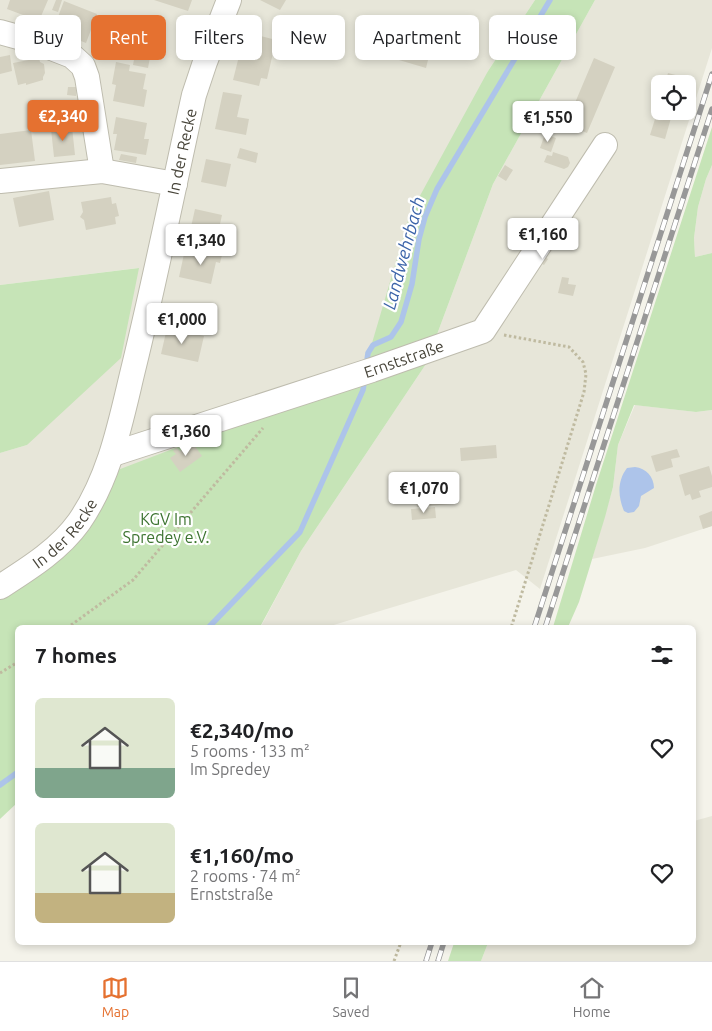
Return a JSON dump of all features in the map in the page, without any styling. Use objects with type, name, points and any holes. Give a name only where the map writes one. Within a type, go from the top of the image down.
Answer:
[{"type":"street","name":"In der Recke","points":[[0,587],[39,561],[65,539],[90,504],[113,454],[143,330],[194,95],[204,62],[229,0]]},
{"type":"street","points":[[0,32],[36,42],[72,56],[83,66],[87,78],[102,171]]},
{"type":"street","points":[[483,331],[605,145]]},
{"type":"street","points":[[0,181],[102,171],[175,184]]},
{"type":"street","name":"Ernststraße","points":[[113,454],[363,373],[483,331]]},
{"type":"path","points":[[483,331],[569,347],[584,362],[586,374],[584,392],[512,625]]},
{"type":"path","points":[[71,625],[133,580],[265,426]]},
{"type":"path","points":[[0,673],[15,664]]},
{"type":"path","points":[[394,961],[400,945]]},
{"type":"shaded area","points":[[0,0],[535,0],[525,15],[489,15],[489,60],[495,60],[488,71],[381,317],[362,377],[0,598],[0,453],[27,445],[138,268],[0,285]]},
{"type":"shaded area","points":[[595,0],[712,0],[712,48],[696,98],[696,75],[651,75],[651,120],[689,120],[540,589],[516,570],[334,625],[262,625],[301,551],[426,364],[493,184],[562,60],[576,60],[576,34]]},
{"type":"shaded area","points":[[712,165],[712,253],[695,257],[694,238],[698,207]]},
{"type":"shaded area","points":[[635,405],[696,412],[712,410],[712,526],[645,548],[592,559],[613,487],[618,445]]},
{"type":"shaded area","points":[[712,816],[712,961],[481,961],[487,945],[696,945],[696,820]]},
{"type":"green space","points":[[535,0],[595,0],[576,34],[576,15],[525,15]]},
{"type":"green space","name":"KGV Im Spredey e.V.","points":[[495,60],[562,60],[493,184],[426,364],[301,551],[261,625],[15,625],[15,805],[0,819],[0,598],[115,471],[362,377],[410,214]]},
{"type":"green space","points":[[712,127],[712,165],[698,207],[694,238],[695,257],[712,253],[712,410],[696,412],[634,405],[618,445],[613,487],[579,602],[569,625],[554,625],[596,485]]},
{"type":"green space","points":[[139,268],[121,358],[27,445],[0,453],[0,285]]},
{"type":"green space","points":[[453,945],[487,945],[481,961],[448,961]]},
{"type":"water","points":[[627,468],[643,469],[649,474],[653,480],[654,488],[641,496],[639,506],[634,512],[628,513],[624,511],[622,506],[620,484]]},
{"type":"building","points":[[10,0],[48,0],[42,15],[23,15],[7,9]]},
{"type":"building","points":[[56,0],[62,0],[58,12],[52,10]]},
{"type":"building","points":[[154,0],[192,0],[188,11]]},
{"type":"building","points":[[260,0],[286,0],[280,10]]},
{"type":"building","points":[[64,1],[97,14],[91,15],[91,30],[86,43],[81,41],[81,15],[59,15]]},
{"type":"building","points":[[262,36],[272,39],[272,57],[267,79],[261,78],[259,86],[233,80],[238,60],[262,60]]},
{"type":"building","points":[[10,55],[12,71],[0,74],[0,57]]},
{"type":"building","points":[[594,58],[615,67],[587,133],[566,124]]},
{"type":"building","points":[[40,60],[44,64],[45,73],[43,80],[26,85],[26,83],[18,85],[13,63]]},
{"type":"building","points":[[134,60],[150,60],[148,68],[133,65]]},
{"type":"building","points":[[399,60],[428,60],[426,68]]},
{"type":"building","points":[[116,62],[130,65],[129,71],[146,74],[143,89],[147,90],[144,107],[113,101],[116,85],[112,84]]},
{"type":"building","points":[[68,87],[77,87],[76,96],[67,95]]},
{"type":"building","points":[[223,92],[242,95],[237,117],[249,119],[246,135],[215,129]]},
{"type":"building","points":[[116,117],[147,123],[144,139],[149,139],[146,155],[114,150],[117,134],[113,134]]},
{"type":"building","points":[[655,120],[670,120],[665,139],[650,135]]},
{"type":"building","points":[[72,127],[75,155],[54,157],[51,129]]},
{"type":"building","points":[[31,130],[35,161],[0,165],[0,134]]},
{"type":"building","points":[[545,134],[556,138],[551,152],[540,148]]},
{"type":"building","points":[[240,148],[258,153],[256,163],[237,158]]},
{"type":"building","points":[[553,152],[568,157],[570,163],[568,167],[564,169],[544,162],[547,155],[552,156]]},
{"type":"building","points":[[121,154],[137,157],[136,163],[119,160]]},
{"type":"building","points":[[206,159],[231,164],[226,187],[201,182]]},
{"type":"building","points":[[505,165],[513,170],[506,181],[498,176]]},
{"type":"building","points":[[49,191],[54,220],[19,227],[13,198]]},
{"type":"building","points":[[111,197],[112,204],[116,203],[119,216],[115,217],[116,224],[86,230],[84,220],[80,217],[83,212],[81,202]]},
{"type":"building","points":[[195,209],[222,215],[218,233],[191,227]]},
{"type":"building","points":[[207,248],[223,251],[220,263],[216,262],[211,284],[179,277],[184,254],[205,257]]},
{"type":"building","points":[[542,255],[548,259],[544,265],[538,262]]},
{"type":"building","points":[[562,277],[569,278],[568,284],[576,285],[573,296],[558,293]]},
{"type":"building","points":[[177,304],[204,310],[201,322],[175,316]]},
{"type":"building","points":[[167,328],[204,336],[198,362],[161,354]]},
{"type":"building","points":[[192,442],[202,456],[180,472],[170,458],[176,454],[173,451],[176,448],[180,451]]},
{"type":"building","points":[[496,445],[497,458],[461,461],[460,448]]},
{"type":"building","points":[[677,449],[680,457],[671,459],[673,467],[656,472],[651,456]]},
{"type":"building","points":[[709,466],[712,476],[712,487],[699,491],[701,497],[692,500],[690,494],[685,496],[679,475]]},
{"type":"building","points":[[448,475],[451,504],[417,507],[414,479]]},
{"type":"building","points":[[435,507],[436,518],[412,520],[411,509]]},
{"type":"building","points":[[712,511],[712,526],[703,529],[699,516]]},
{"type":"waterway","name":"Landwehrbach","points":[[366,367],[368,353],[373,345],[391,337],[401,322],[412,284],[419,239],[425,217],[437,189],[550,0]]},
{"type":"waterway","name":"Landwehrbach","points":[[211,625],[300,532],[363,390],[365,378]]},
{"type":"waterway","name":"Landwehrbach","points":[[0,785],[15,774]]},
{"type":"railway","points":[[535,625],[712,74]]},
{"type":"railway","points":[[546,625],[712,109]]},
{"type":"railway","points":[[426,961],[431,945]]},
{"type":"railway","points":[[438,961],[443,945]]}]
